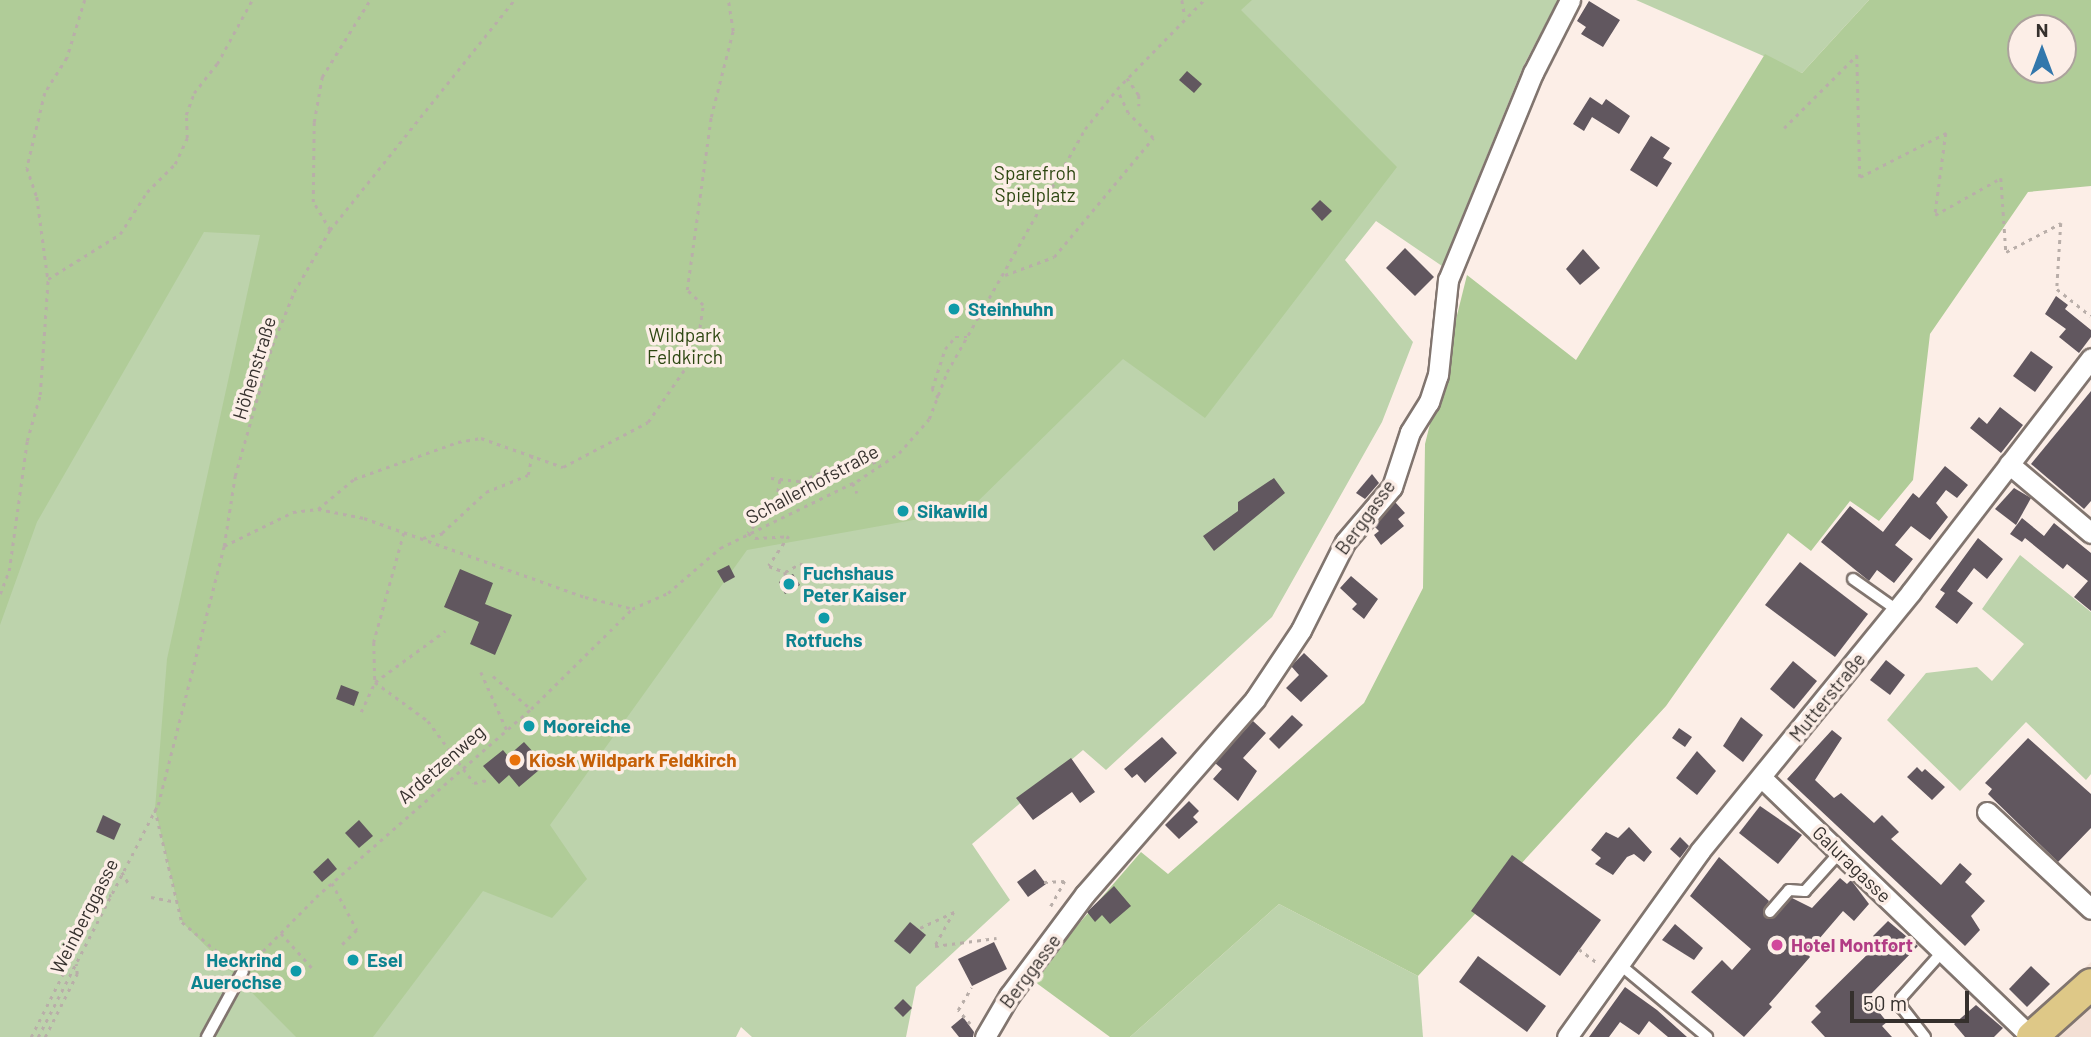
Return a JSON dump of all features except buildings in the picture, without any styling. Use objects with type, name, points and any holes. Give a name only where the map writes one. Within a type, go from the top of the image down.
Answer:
[{"type":"main road","points":[[2031,1037],[2091,984]]},
{"type":"street","name":"Berggasse","points":[[978,1031],[1009,996],[1085,894],[1255,699],[1301,629],[1345,542],[1392,487],[1410,432],[1429,402],[1438,375],[1448,280],[1533,73],[1570,0]]},
{"type":"street","name":"Mutterstraße","points":[[1567,1037],[1614,968],[1762,777],[2089,365]]},
{"type":"street","points":[[2009,464],[2091,533]]},
{"type":"street","name":"Galuragasse","points":[[1762,777],[2031,1037]]},
{"type":"street","points":[[1987,813],[2091,909]]},
{"type":"lane","points":[[1853,579],[1897,610]]},
{"type":"lane","points":[[1770,912],[1789,890],[1805,891],[1840,852]]},
{"type":"lane","points":[[1926,1037],[1902,1008],[1901,998],[1942,951]]},
{"type":"lane","points":[[1614,968],[1707,1037]]},
{"type":"lane","points":[[207,1037],[243,971]]},
{"type":"path","points":[[0,594],[9,571],[27,441],[40,396],[48,279],[37,197],[27,168],[45,93],[67,58],[85,0]]},
{"type":"path","points":[[48,279],[120,234],[146,192],[175,164],[187,138],[186,115],[194,93],[217,64],[252,0]]},
{"type":"path","points":[[330,230],[313,202],[314,122],[323,77],[370,0]]},
{"type":"path","name":"Höhenstraße","points":[[155,808],[223,546],[235,476],[272,346],[294,292],[330,230],[514,0]]},
{"type":"path","points":[[318,509],[354,479],[458,442],[481,438],[532,453],[563,467],[618,441],[649,422],[696,353],[703,305],[687,289],[711,117],[733,31],[728,0]]},
{"type":"path","points":[[1182,0],[1185,17]]},
{"type":"path","name":"Schallerhofstraße","points":[[668,593],[720,548],[853,483],[899,453],[929,419],[969,337],[1006,275],[1085,129],[1127,78],[1204,0]]},
{"type":"path","points":[[1784,128],[1857,55],[1860,177],[1946,132],[1935,215],[2001,177],[2006,252],[2061,223],[2057,289],[2091,316]]},
{"type":"path","points":[[1127,78],[1137,92],[1139,106]]},
{"type":"path","points":[[1006,275],[1054,257],[1153,138],[1128,113],[1117,89]]},
{"type":"path","points":[[937,398],[932,389],[944,349],[955,337],[969,337]]},
{"type":"path","points":[[421,539],[444,533],[486,492],[528,475],[532,453]]},
{"type":"path","points":[[771,478],[801,481],[855,458],[873,461],[878,467]]},
{"type":"path","points":[[780,480],[777,500],[748,533],[755,538],[789,536],[769,566],[785,572],[801,563],[808,576]]},
{"type":"path","points":[[853,483],[857,493]]},
{"type":"path","points":[[223,546],[293,512],[318,509],[364,518],[585,597],[632,609]]},
{"type":"path","points":[[361,712],[375,682],[374,642],[402,533]]},
{"type":"path","points":[[785,572],[786,578]]},
{"type":"path","name":"Ardetzenweg","points":[[243,971],[332,883],[531,709],[632,609],[668,593]]},
{"type":"path","points":[[375,682],[445,631]]},
{"type":"path","points":[[481,672],[507,730]]},
{"type":"path","points":[[493,676],[531,709]]},
{"type":"path","points":[[375,682],[428,721],[474,783],[491,779]]},
{"type":"path","points":[[155,808],[182,922],[207,947],[243,971]]},
{"type":"path","name":"Weinberggasse","points":[[38,1037],[155,808]]},
{"type":"path","points":[[122,872],[129,884]]},
{"type":"path","points":[[1044,882],[1065,881],[1046,916],[1057,909]]},
{"type":"path","points":[[332,883],[357,930],[341,946]]},
{"type":"path","points":[[31,1037],[101,898],[111,895]]},
{"type":"path","points":[[151,897],[176,902]]},
{"type":"path","points":[[920,928],[954,912],[935,946],[996,938]]},
{"type":"path","points":[[281,933],[315,971]]},
{"type":"path","points":[[1579,949],[1614,968]]},
{"type":"path","points":[[44,1037],[77,974],[76,963]]},
{"type":"path","points":[[971,988],[958,1010],[978,1031]]},
{"type":"shaded area","points":[[2091,962],[2091,1037],[2015,1037],[2025,1028]]},
{"type":"green space","name":"Wildpark Feldkirch","points":[[0,0],[1252,0],[1241,10],[1397,167],[1205,418],[1123,359],[969,510],[747,550],[550,825],[587,879],[552,918],[483,891],[373,1037],[296,1037],[182,922],[155,809],[167,659],[260,235],[204,232],[37,522],[0,625]]},
{"type":"green space","name":"Wildpark Feldkirch","points":[[506,0],[1558,0],[1523,67],[1442,266],[1376,221],[1345,260],[1413,342],[1382,422],[1272,617],[1106,770],[1083,750],[972,844],[1010,900],[916,987],[906,1037],[752,1037],[741,1027],[736,1037],[0,1037],[0,517],[165,231]]},
{"type":"green space","points":[[1636,0],[1869,0],[1802,73]]},
{"type":"green space","points":[[1869,0],[2091,0],[2091,186],[2028,192],[1930,334],[1913,480],[1879,521],[1850,501],[1811,551],[1788,533],[1666,706],[1418,976],[1279,904],[1130,1037],[1110,1037],[1031,979],[1141,852],[1168,874],[1364,703],[1423,588],[1425,444],[1467,275],[1576,360],[1765,54],[1802,73]]},
{"type":"green space","points":[[2020,555],[2091,612],[2091,774],[2086,780],[2026,722],[1960,791],[1887,720],[1926,673],[1977,667],[1992,681],[2024,644],[1982,609]]},
{"type":"green space","points":[[1279,904],[1418,976],[1423,1037],[1130,1037]]},
{"type":"place","name":"Steinhuhn","points":[[954,309]]},
{"type":"place","name":"Sikawild","points":[[903,511]]},
{"type":"place","name":"Fuchshaus Peter Kaiser","points":[[789,584]]},
{"type":"place","name":"Rotfuchs","points":[[824,618]]},
{"type":"place","name":"Mooreiche","points":[[529,726]]},
{"type":"place","name":"Kiosk Wildpark Feldkirch","points":[[515,760]]},
{"type":"place","name":"Hotel Montfort","points":[[1777,945]]},
{"type":"place","name":"Esel","points":[[353,960]]},
{"type":"place","name":"Heckrind Auerochse","points":[[296,971]]},
{"type":"park label","name":"Sparefroh Spielplatz","points":[[1035,184]]}]
